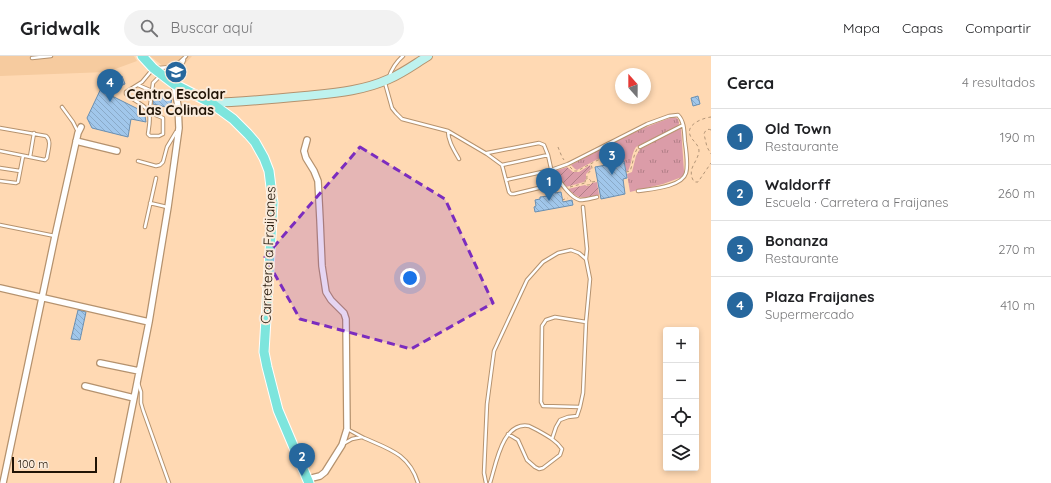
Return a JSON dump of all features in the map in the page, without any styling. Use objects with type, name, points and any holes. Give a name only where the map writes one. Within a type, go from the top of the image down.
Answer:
[{"type":"main road","name":"Carretera a Fraijanes","points":[[142,56],[153,68],[174,84],[211,103],[232,119],[255,142],[264,158],[269,171],[273,203],[264,352],[278,410],[309,481]]},
{"type":"street","points":[[211,103],[266,100],[342,92],[363,88],[404,72],[428,56]]},
{"type":"street","points":[[117,483],[149,322],[168,207],[179,128],[178,106],[174,84]]},
{"type":"street","points":[[3,483],[55,236],[76,141],[81,127]]},
{"type":"street","points":[[307,140],[304,151],[318,181],[322,266],[326,292],[331,300],[344,313],[346,319],[347,429],[342,445],[325,472],[309,481]]},
{"type":"street","points":[[76,141],[117,151]]},
{"type":"street","points":[[0,288],[149,322]]},
{"type":"street","points":[[100,363],[139,371]]},
{"type":"street","points":[[85,386],[134,398]]},
{"type":"lane","points":[[32,58],[51,56]]},
{"type":"lane","points":[[403,56],[396,62],[386,80],[392,108],[402,119],[448,131],[487,154],[502,165],[509,192],[511,194],[551,185],[554,182],[548,155],[544,145],[539,143],[487,154]]},
{"type":"lane","points":[[162,75],[154,82],[150,109],[153,114],[162,117],[163,134],[159,136],[150,136],[148,134],[150,115],[146,108],[126,94],[126,92],[142,82],[153,68],[167,68],[176,65],[185,57]]},
{"type":"lane","points":[[174,84],[185,57]]},
{"type":"lane","points":[[138,85],[152,91]]},
{"type":"lane","points":[[62,107],[78,133]]},
{"type":"lane","points":[[506,180],[551,170],[568,164],[647,124],[669,116],[678,115],[681,118],[683,125],[686,152],[686,173],[683,179],[679,182],[661,188],[638,192]]},
{"type":"lane","points":[[640,146],[683,125]]},
{"type":"lane","points":[[138,162],[156,166],[160,165],[167,146],[179,128]]},
{"type":"lane","points":[[0,129],[34,133],[46,136],[50,141],[47,158],[45,160],[0,150]]},
{"type":"lane","points":[[448,131],[451,144],[459,159]]},
{"type":"lane","points":[[30,157],[34,133]]},
{"type":"lane","points":[[502,165],[548,155]]},
{"type":"lane","points":[[0,181],[18,182],[24,156]]},
{"type":"lane","points":[[0,168],[20,171]]},
{"type":"lane","points":[[551,170],[565,188],[577,199],[581,200],[597,197]]},
{"type":"lane","points":[[145,226],[156,178]]},
{"type":"lane","points":[[150,203],[168,207]]},
{"type":"lane","points":[[552,439],[560,420],[577,416],[583,393],[586,322],[590,278],[586,259],[587,248],[583,207]]},
{"type":"lane","points":[[0,225],[55,236]]},
{"type":"lane","points":[[486,483],[484,473],[488,404],[494,351],[527,280],[543,262],[558,253],[571,250],[579,253],[586,259]]},
{"type":"lane","points":[[580,407],[543,406],[541,402],[542,326],[546,320],[555,317],[586,322]]},
{"type":"lane","points":[[137,381],[141,392],[142,410],[169,483]]},
{"type":"lane","points":[[490,483],[497,457],[508,434],[520,426],[529,426],[559,444],[562,449],[560,455],[543,468],[539,469],[527,460],[518,440],[508,434]]},
{"type":"lane","points":[[347,429],[392,450],[402,457],[411,467],[418,483]]},
{"type":"lane","points":[[342,445],[352,439],[363,437]]},
{"type":"path","points":[[711,116],[697,122],[690,129],[690,136],[697,145],[699,151],[691,174],[695,182],[698,182],[711,163]]},
{"type":"path","points":[[711,130],[706,130],[704,134],[707,147],[711,154]]},
{"type":"path","points":[[626,172],[630,171],[633,156],[636,149],[640,146]]},
{"type":"path","points":[[558,147],[562,157],[574,171],[577,171],[598,160],[611,157]]},
{"type":"path","points":[[585,183],[588,179],[587,175],[592,168],[590,164]]},
{"type":"path","points":[[588,179],[591,182]]},
{"type":"path","points":[[565,188],[585,183],[589,185],[591,182],[598,181]]},
{"type":"path","points":[[562,200],[572,195]]},
{"type":"highlighted area","points":[[360,147],[445,199],[493,303],[411,349],[300,319],[265,257]]},
{"type":"shaded area","points":[[0,56],[134,56],[137,61],[107,72],[0,76]]},
{"type":"shaded area","name":"Centro Escolar Las Colinas","points":[[150,56],[192,56],[183,66],[180,79]]},
{"type":"green space","points":[[673,117],[677,118],[679,124],[678,126],[636,147],[628,171],[626,171],[624,161],[620,162],[618,152],[598,159],[577,170],[571,165],[608,145]]},
{"type":"green space","points":[[681,128],[684,171],[682,177],[663,184],[630,192],[627,174],[632,172],[636,156],[640,149]]},
{"type":"green space","points":[[590,165],[591,169],[586,174],[586,179],[584,182],[566,187],[555,171],[567,167],[573,172],[579,172]]},
{"type":"green space","points":[[597,182],[599,195],[582,198],[572,193],[568,189],[585,185],[589,186],[592,183]]},
{"type":"building","points":[[122,76],[125,84],[113,89],[110,95],[140,110],[137,116],[145,116],[146,122],[131,119],[128,137],[92,128],[87,118],[104,82]]},
{"type":"building","points":[[154,94],[172,98],[170,108],[153,104]]},
{"type":"building","points":[[698,96],[700,104],[693,106],[691,98]]},
{"type":"building","points":[[618,152],[620,162],[624,161],[627,178],[623,179],[625,194],[601,199],[595,167],[612,164],[610,154]]},
{"type":"building","points":[[554,190],[555,193],[561,192],[563,202],[572,200],[573,205],[535,212],[535,200],[540,199],[540,197],[548,196],[547,191]]},
{"type":"building","points":[[78,310],[86,312],[80,340],[71,339]]},
{"type":"place","name":"Centro Escolar Las Colinas","points":[[176,72]]},
{"type":"place","name":"Plaza Fraijanes","points":[[110,102]]},
{"type":"place","name":"Bonanza","points":[[612,175]]},
{"type":"place","name":"Old Town","points":[[549,201]]},
{"type":"place","name":"Waldorff","points":[[302,476]]}]
